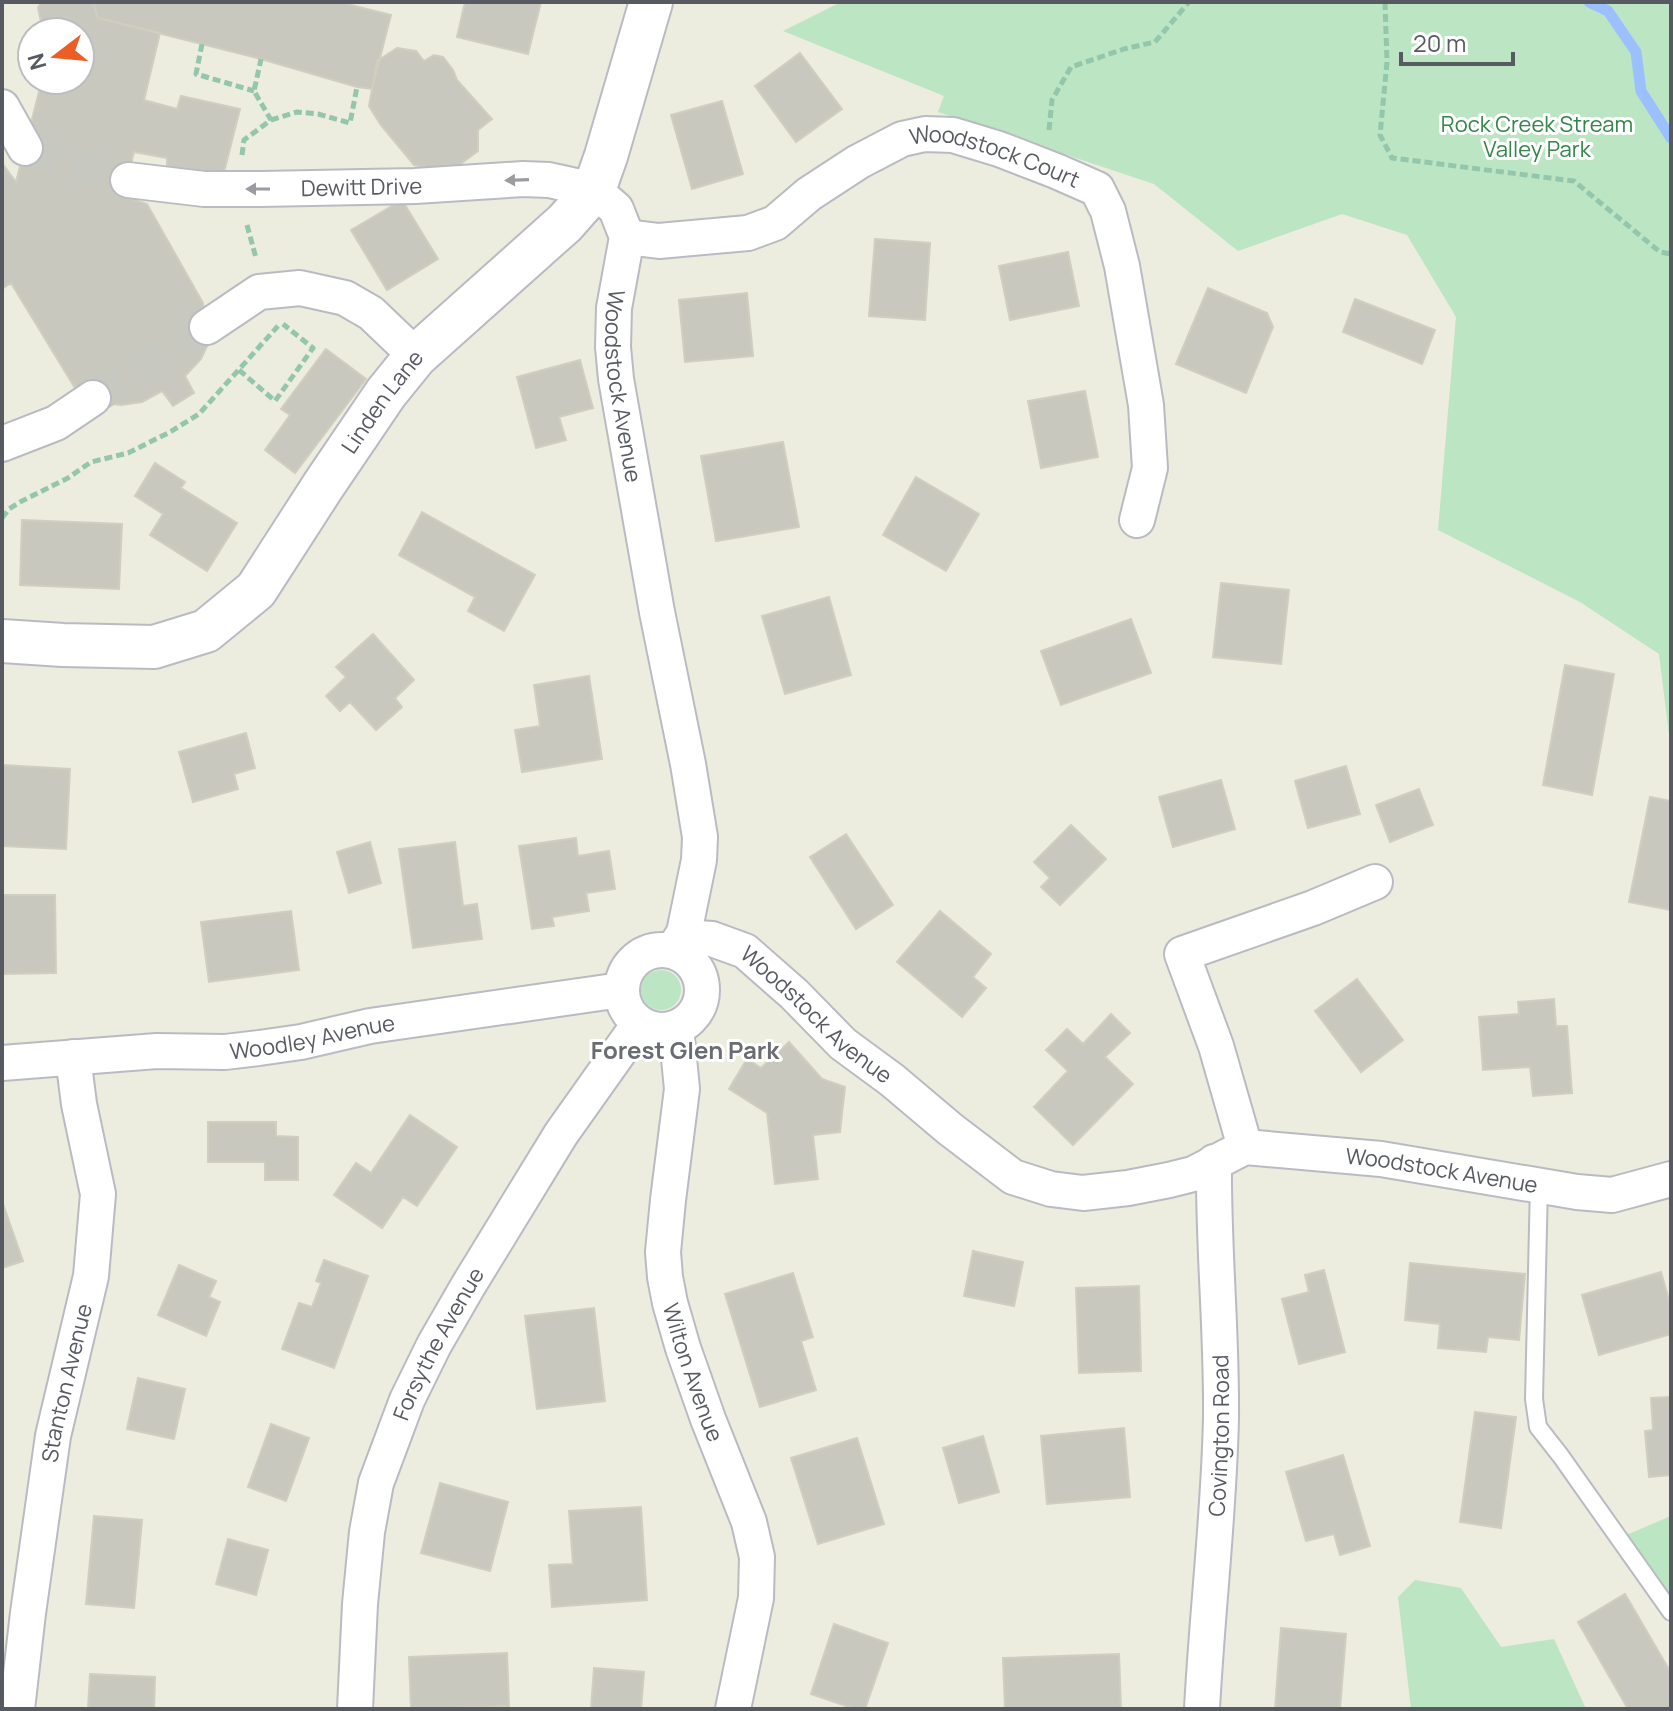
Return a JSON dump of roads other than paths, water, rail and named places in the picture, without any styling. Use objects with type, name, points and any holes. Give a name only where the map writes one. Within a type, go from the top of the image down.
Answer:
[{"type":"street","name":"Linden Lane","points":[[2,641],[154,647],[206,631],[256,590],[378,405],[416,356],[565,223],[594,190],[651,2]]},
{"type":"street","points":[[2,107],[25,148]]},
{"type":"street","name":"Woodstock Court","points":[[627,237],[659,241],[748,233],[775,223],[809,194],[858,162],[902,139],[925,134],[953,135],[999,149],[1097,189],[1108,211],[1122,266],[1146,405],[1150,468],[1137,520]]},
{"type":"street","name":"Dewitt Drive","points":[[128,180],[204,189],[415,186],[523,179],[549,180],[594,190]]},
{"type":"street","points":[[594,190],[616,209],[627,237]]},
{"type":"street","name":"Woodstock Avenue","points":[[627,237],[614,308],[616,379],[700,837],[699,860],[678,944],[712,939],[745,951],[794,994],[843,1044],[950,1129],[1013,1177],[1051,1189],[1083,1193],[1169,1180],[1193,1174],[1245,1147],[1381,1159],[1612,1195],[1671,1179]]},
{"type":"street","points":[[207,327],[259,292],[300,288],[345,298],[371,313],[416,356]]},
{"type":"street","points":[[2,444],[56,423],[93,398]]},
{"type":"street","points":[[1245,1147],[1216,1046],[1182,954],[1313,908],[1375,882]]},
{"type":"street","points":[[678,944],[701,978],[699,1005],[692,1016],[676,1028],[658,1030],[639,1024],[623,1003],[623,978],[629,966],[648,951],[678,944]]},
{"type":"street","name":"Woodley Avenue","points":[[2,1063],[157,1051],[225,1052],[259,1048],[370,1026],[621,990]]},
{"type":"street","name":"Forsythe Avenue","points":[[355,1709],[367,1532],[376,1483],[407,1400],[461,1298],[561,1134],[639,1024]]},
{"type":"street","name":"Wilton Avenue","points":[[676,1028],[682,1089],[663,1252],[665,1277],[683,1348],[749,1522],[757,1557],[756,1598],[733,1709]]},
{"type":"street","name":"Stanton Avenue","points":[[17,1709],[53,1436],[91,1276],[98,1194],[79,1104],[73,1057]]},
{"type":"street","name":"Covington Road","points":[[1202,1709],[1219,1482],[1221,1355],[1214,1162]]},
{"type":"lane","points":[[1539,1185],[1534,1399],[1538,1427],[1671,1612]]},
{"type":"waterway","points":[[1589,2],[1608,11],[1636,52],[1641,91],[1671,138]]},
{"type":"tunnel","points":[[25,148],[128,180]]},
{"type":"tunnel","points":[[93,398],[207,327]]},
{"type":"district","name":"Forest Glen Park","points":[[685,1049]]},
{"type":"park label","name":"Rock Creek Stream Valley Park","points":[[1537,136]]}]
